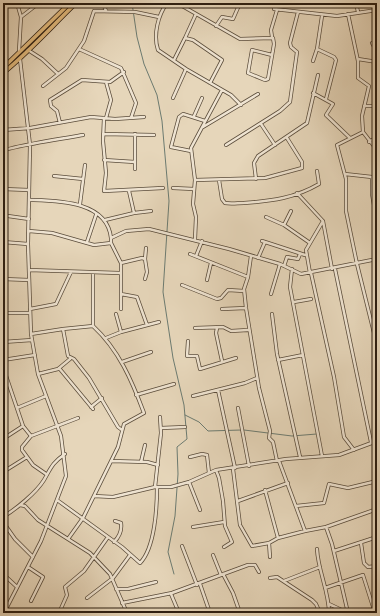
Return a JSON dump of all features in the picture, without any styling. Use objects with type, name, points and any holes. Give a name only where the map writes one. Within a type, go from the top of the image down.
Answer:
[{"type":"main road","points":[[4,65],[70,3]]},
{"type":"main road","points":[[3,73],[20,59],[27,50],[76,3]]},
{"type":"street","points":[[16,3],[21,17],[19,51]]},
{"type":"street","points":[[21,17],[39,3]]},
{"type":"street","points":[[103,3],[106,11]]},
{"type":"street","points":[[167,3],[159,17],[156,37],[157,47],[186,69],[231,95],[240,105]]},
{"type":"street","points":[[177,3],[243,40],[272,37]]},
{"type":"street","points":[[216,26],[222,17],[233,19],[240,3]]},
{"type":"street","points":[[273,3],[273,9],[322,16],[338,16],[377,10]]},
{"type":"street","points":[[356,3],[358,12]]},
{"type":"street","points":[[272,55],[252,50],[248,72],[267,80],[275,41],[272,37],[271,30],[277,10]]},
{"type":"street","points":[[43,86],[57,73],[66,68],[79,49],[88,34],[93,12],[130,11],[159,17]]},
{"type":"street","points":[[226,145],[261,124],[290,102],[297,52],[291,47],[290,43],[298,12]]},
{"type":"street","points":[[174,60],[196,14]]},
{"type":"street","points":[[348,14],[358,59],[358,78],[369,86],[364,106],[363,132],[369,142],[377,150]]},
{"type":"street","points":[[312,61],[317,49],[322,16]]},
{"type":"street","points":[[185,38],[193,40],[222,60],[210,83]]},
{"type":"street","points":[[372,43],[377,52]]},
{"type":"street","points":[[79,49],[120,67],[124,72],[136,103],[130,118]]},
{"type":"street","points":[[317,49],[334,57],[336,60],[326,99]]},
{"type":"street","points":[[27,50],[42,59],[57,73]]},
{"type":"street","points":[[4,613],[33,557],[47,526],[66,476],[65,454],[58,426],[38,374],[31,334],[28,244],[30,200],[30,128],[20,59]]},
{"type":"street","points":[[358,59],[377,62]]},
{"type":"street","points":[[173,98],[186,69]]},
{"type":"street","points":[[60,123],[57,111],[51,106],[50,100],[83,79],[110,82],[124,72]]},
{"type":"street","points":[[256,179],[254,163],[256,159],[262,153],[287,138],[307,123],[318,75]]},
{"type":"street","points":[[106,82],[110,100],[105,118],[103,134],[104,191],[129,191],[163,188]]},
{"type":"street","points":[[195,239],[196,217],[193,204],[194,180],[191,151],[222,90]]},
{"type":"street","points":[[314,93],[333,104],[326,116],[350,138]]},
{"type":"street","points":[[203,127],[258,94]]},
{"type":"street","points":[[194,116],[202,98]]},
{"type":"street","points":[[364,106],[377,106]]},
{"type":"street","points":[[191,151],[173,148],[171,145],[179,117],[183,114],[194,116],[205,121]]},
{"type":"street","points":[[3,130],[30,128],[91,117],[144,117]]},
{"type":"street","points":[[261,124],[275,145]]},
{"type":"street","points":[[363,132],[337,145],[345,174],[346,211],[357,264],[377,345]]},
{"type":"street","points":[[103,134],[154,135]]},
{"type":"street","points":[[135,134],[135,169]]},
{"type":"street","points":[[3,151],[12,147],[83,135]]},
{"type":"street","points":[[369,142],[377,137]]},
{"type":"street","points":[[194,180],[256,179],[275,176],[303,167],[287,138]]},
{"type":"street","points":[[104,160],[135,162]]},
{"type":"street","points":[[80,204],[85,165]]},
{"type":"street","points":[[219,180],[222,199],[228,204],[285,199],[319,184],[317,171]]},
{"type":"street","points":[[345,174],[372,178],[373,200],[377,222]]},
{"type":"street","points":[[54,176],[83,179]]},
{"type":"street","points":[[173,188],[194,188]]},
{"type":"street","points":[[3,189],[29,190]]},
{"type":"street","points":[[129,191],[134,212]]},
{"type":"street","points":[[297,193],[323,221],[371,442]]},
{"type":"street","points":[[373,200],[377,199]]},
{"type":"street","points":[[30,200],[80,204],[105,220],[110,229],[110,243],[121,264],[121,309]]},
{"type":"street","points":[[105,220],[119,218],[134,212],[151,211]]},
{"type":"street","points":[[284,226],[291,211]]},
{"type":"street","points":[[87,242],[96,214]]},
{"type":"street","points":[[8,216],[29,219]]},
{"type":"street","points":[[266,217],[284,226],[310,243]]},
{"type":"street","points":[[323,221],[306,250],[305,255],[334,377],[344,437],[354,450]]},
{"type":"street","points":[[111,238],[126,231],[149,229],[195,239],[280,264],[301,274],[377,260]]},
{"type":"street","points":[[29,231],[52,233],[94,245],[110,243]]},
{"type":"street","points":[[196,256],[202,241]]},
{"type":"street","points":[[262,241],[305,255]]},
{"type":"street","points":[[3,242],[28,244]]},
{"type":"street","points":[[258,258],[265,242]]},
{"type":"street","points":[[144,279],[147,272],[145,259],[146,248]]},
{"type":"street","points":[[190,254],[248,277]]},
{"type":"street","points":[[284,266],[287,257],[298,259],[300,254]]},
{"type":"street","points":[[251,256],[244,292],[248,330],[257,378],[270,431],[269,438],[273,442],[278,461],[288,483],[305,531]]},
{"type":"street","points":[[121,264],[145,259]]},
{"type":"street","points":[[207,280],[211,262]]},
{"type":"street","points":[[271,294],[280,264]]},
{"type":"street","points":[[292,269],[290,287],[322,456]]},
{"type":"street","points":[[29,270],[93,274],[120,273]]},
{"type":"street","points":[[4,291],[4,312],[30,311],[56,304],[71,272]]},
{"type":"street","points":[[68,539],[83,518],[94,496],[120,442],[122,430],[126,422],[143,414],[128,373],[122,362],[106,338],[93,326],[93,274]]},
{"type":"street","points":[[3,279],[29,280]]},
{"type":"street","points":[[182,285],[217,299],[221,298],[228,290],[244,292]]},
{"type":"street","points":[[121,294],[137,297],[147,325]]},
{"type":"street","points":[[294,302],[311,299]]},
{"type":"street","points":[[222,309],[246,308]]},
{"type":"street","points":[[116,314],[122,332]]},
{"type":"street","points":[[272,314],[278,360],[300,457]]},
{"type":"street","points":[[106,338],[159,322]]},
{"type":"street","points":[[31,334],[93,326]]},
{"type":"street","points":[[195,328],[223,327],[231,331],[248,330]]},
{"type":"street","points":[[217,328],[216,333],[222,361]]},
{"type":"street","points":[[63,329],[66,350],[70,358],[74,359],[89,378],[116,424],[122,430]]},
{"type":"street","points":[[3,342],[32,340]]},
{"type":"street","points":[[188,341],[187,356],[197,356],[200,369],[222,361],[236,358]]},
{"type":"street","points":[[122,362],[151,352]]},
{"type":"street","points":[[3,360],[35,355]]},
{"type":"street","points":[[278,360],[303,355]]},
{"type":"street","points":[[38,374],[59,368],[70,358]]},
{"type":"street","points":[[3,367],[23,426],[31,436]]},
{"type":"street","points":[[59,368],[92,408],[102,398]]},
{"type":"street","points":[[3,379],[7,378]]},
{"type":"street","points":[[193,396],[245,383],[257,378]]},
{"type":"street","points":[[136,395],[174,384]]},
{"type":"street","points":[[218,390],[234,468],[240,525],[251,545],[253,546],[269,543],[278,538],[326,527],[377,509]]},
{"type":"street","points":[[17,408],[46,396]]},
{"type":"street","points":[[238,408],[250,465]]},
{"type":"street","points":[[57,500],[83,518],[140,563],[147,551],[156,514],[156,487],[161,428],[160,417]]},
{"type":"street","points":[[46,474],[27,457],[21,449],[31,436],[78,418]]},
{"type":"street","points":[[3,439],[23,426]]},
{"type":"street","points":[[161,428],[185,427]]},
{"type":"street","points":[[94,496],[113,497],[156,487],[171,487],[189,482],[216,470],[300,457],[339,455],[377,441]]},
{"type":"street","points":[[141,462],[145,445]]},
{"type":"street","points":[[3,518],[25,500],[45,479],[46,474],[56,460],[65,454]]},
{"type":"street","points":[[190,457],[202,454],[208,455],[208,473]]},
{"type":"street","points":[[3,472],[27,457]]},
{"type":"street","points":[[111,461],[141,462],[158,465]]},
{"type":"street","points":[[216,470],[223,501],[224,522],[232,542],[224,547]]},
{"type":"street","points":[[296,506],[324,503],[329,484],[348,488],[377,481]]},
{"type":"street","points":[[189,482],[200,510]]},
{"type":"street","points":[[238,499],[288,483]]},
{"type":"street","points":[[263,491],[278,538]]},
{"type":"street","points":[[25,500],[25,506]]},
{"type":"street","points":[[20,505],[25,506],[38,520],[94,557],[112,579],[127,613]]},
{"type":"street","points":[[114,542],[118,537],[121,528],[121,523],[115,521]]},
{"type":"street","points":[[3,522],[15,539],[33,557]]},
{"type":"street","points":[[193,527],[224,522]]},
{"type":"street","points":[[326,527],[334,551],[348,613]]},
{"type":"street","points":[[59,613],[67,595],[66,587],[78,578],[108,537]]},
{"type":"street","points":[[334,551],[377,537]]},
{"type":"street","points":[[269,543],[270,558]]},
{"type":"street","points":[[361,543],[364,563],[368,567],[377,566]]},
{"type":"street","points":[[182,546],[210,613]]},
{"type":"street","points":[[317,549],[329,604],[329,613]]},
{"type":"street","points":[[87,598],[112,579],[130,555]]},
{"type":"street","points":[[213,555],[222,575],[233,593],[240,613]]},
{"type":"street","points":[[122,603],[171,594],[252,564],[256,565],[259,572]]},
{"type":"street","points":[[28,567],[44,577],[31,601]]},
{"type":"street","points":[[283,581],[320,567]]},
{"type":"street","points":[[3,574],[17,587]]},
{"type":"street","points":[[325,588],[363,574],[374,613]]},
{"type":"street","points":[[270,578],[277,577],[312,600],[316,604],[320,613]]},
{"type":"street","points":[[116,589],[156,582]]},
{"type":"street","points":[[171,594],[179,613]]},
{"type":"street","points":[[329,604],[348,613]]},
{"type":"street","points":[[266,613],[273,613]]},
{"type":"waterway","points":[[132,3],[137,37],[144,64],[157,95],[162,121],[169,201],[163,292],[173,358],[184,405],[187,439],[177,447],[178,474],[175,516],[168,552],[174,574]]},
{"type":"waterway","points":[[185,415],[199,422],[208,431],[241,430]]},
{"type":"waterway","points":[[244,430],[292,436],[317,434]]}]
